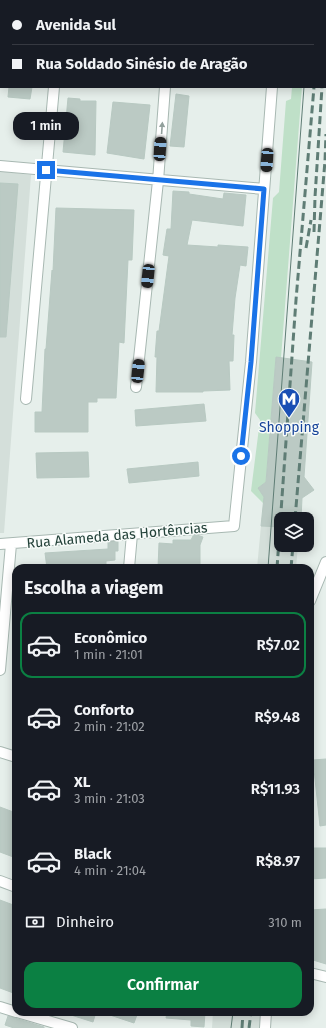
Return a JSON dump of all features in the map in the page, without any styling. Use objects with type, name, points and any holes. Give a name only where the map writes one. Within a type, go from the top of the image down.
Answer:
[{"type":"street","points":[[26,399],[54,88]]},
{"type":"street","points":[[136,387],[158,180],[165,88]]},
{"type":"street","points":[[0,166],[264,189],[272,88]]},
{"type":"street","name":"Rua Alameda das Hortências","points":[[0,544],[234,526],[251,362],[264,189]]},
{"type":"street","points":[[129,564],[132,534]]},
{"type":"street","points":[[0,670],[11,544]]},
{"type":"street","points":[[314,591],[326,562]]},
{"type":"street","points":[[0,752],[12,756]]},
{"type":"street","points":[[0,881],[12,885]]},
{"type":"street","points":[[314,973],[326,977]]},
{"type":"street","points":[[0,1007],[12,1011]]},
{"type":"street","points":[[30,1016],[72,1028]]},
{"type":"street","points":[[265,1028],[266,1016]]},
{"type":"shaded area","points":[[0,171],[31,175],[4,533],[0,533]]},
{"type":"shaded area","points":[[261,526],[274,527],[274,552],[297,552],[296,564],[257,564]]},
{"type":"shaded area","points":[[213,1016],[261,1016],[260,1028],[212,1028]]},
{"type":"green space","points":[[292,88],[302,88],[281,358],[276,358],[266,482],[258,488],[264,497],[264,504],[251,491],[260,420],[255,413],[273,198],[279,192],[286,101],[291,99]]},
{"type":"building","points":[[9,88],[32,88],[30,99],[8,97]]},
{"type":"building","points":[[176,94],[189,96],[184,147],[170,146]]},
{"type":"building","points":[[68,98],[80,99],[80,101],[96,101],[95,155],[63,152]]},
{"type":"building","points":[[113,102],[150,105],[144,159],[107,153]]},
{"type":"building","points":[[0,183],[18,184],[6,337],[0,337]]},
{"type":"building","points":[[173,191],[189,192],[189,194],[223,199],[224,193],[246,195],[243,226],[192,220],[187,245],[248,247],[246,266],[240,265],[235,298],[232,335],[234,335],[233,361],[229,361],[230,390],[203,392],[156,392],[157,357],[155,357],[157,331],[159,331],[169,256],[163,255],[167,229],[171,229]]},
{"type":"building","points":[[56,208],[134,210],[132,260],[128,260],[124,343],[119,342],[116,398],[97,398],[97,402],[88,402],[88,432],[35,432],[35,412],[42,412],[45,349],[52,270],[53,271]]},
{"type":"building","name":"Shopping","points":[[276,357],[312,362],[304,477],[314,490],[302,498],[301,512],[274,512],[274,527],[261,526],[264,497],[258,488],[266,482]]},
{"type":"building","points":[[204,404],[206,421],[136,426],[135,410]]},
{"type":"building","points":[[88,452],[89,477],[37,478],[36,453]]},
{"type":"building","points":[[198,462],[199,476],[129,483],[127,469]]},
{"type":"building","points":[[197,535],[203,537],[200,545],[200,564],[158,564],[159,543],[173,544],[173,540],[191,540],[193,536]]},
{"type":"building","points":[[118,541],[118,551],[115,551],[115,560],[106,561],[106,564],[46,564],[45,553],[108,549],[108,542]]},
{"type":"building","points":[[326,759],[326,825],[320,826],[314,769],[314,760]]},
{"type":"building","points":[[0,807],[12,812],[12,856],[0,852]]},
{"type":"building","points":[[314,848],[326,848],[326,878],[314,879]]},
{"type":"building","points":[[0,900],[12,904],[12,992],[0,988]]},
{"type":"building","points":[[326,909],[326,964],[314,960],[314,910]]},
{"type":"building","points":[[8,1016],[44,1028],[14,1028],[5,1025]]},
{"type":"building","points":[[74,1016],[95,1016],[93,1022]]},
{"type":"building","points":[[113,1016],[137,1016],[134,1023]]},
{"type":"building","points":[[166,1016],[205,1016],[204,1027],[191,1026],[191,1020],[166,1018]]},
{"type":"tram line","points":[[268,564],[304,88]]},
{"type":"tram line","points":[[231,1028],[232,1016]]},
{"type":"railway","points":[[277,564],[296,300],[314,88]]},
{"type":"railway","points":[[314,232],[322,88]]},
{"type":"railway","points":[[296,512],[326,134]]},
{"type":"railway","points":[[306,248],[311,220]]},
{"type":"railway","points":[[291,564],[292,552]]},
{"type":"railway","points":[[242,1028],[243,1016]]},
{"type":"railway","points":[[249,1028],[250,1016]]},
{"type":"place","name":"Shopping","points":[[289,418]]},
{"type":"route","points":[[46,170],[264,189],[251,362],[241,456]]}]
